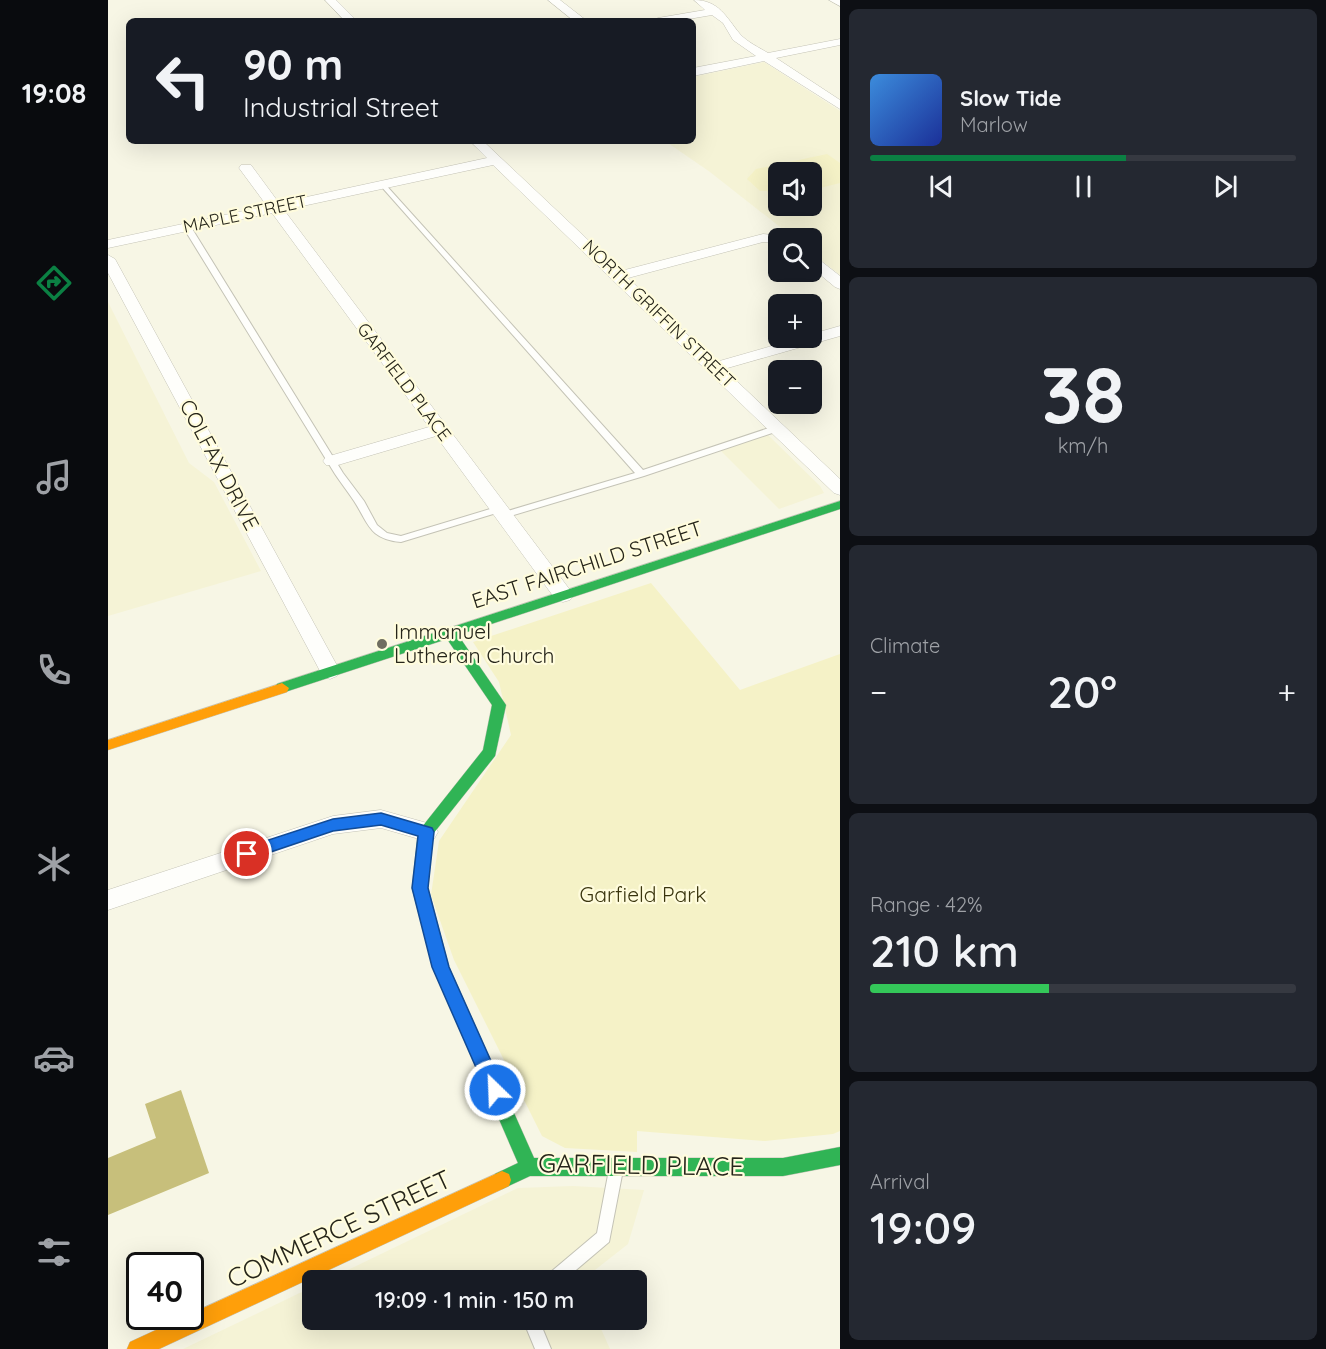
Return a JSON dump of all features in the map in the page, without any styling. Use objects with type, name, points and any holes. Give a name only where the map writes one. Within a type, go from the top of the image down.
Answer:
[{"type":"street","points":[[330,0],[348,18]]},
{"type":"street","points":[[553,0],[577,18]]},
{"type":"street","points":[[699,0],[727,21],[737,38],[840,105]]},
{"type":"street","points":[[834,0],[840,3]]},
{"type":"street","points":[[675,18],[716,11]]},
{"type":"street","points":[[696,71],[840,42]]},
{"type":"street","name":"NORTH GRIFFIN STREET","points":[[479,144],[840,489]]},
{"type":"street","name":"MAPLE STREET","points":[[108,244],[496,160]]},
{"type":"street","name":"GARFIELD PLACE","points":[[246,168],[563,595]]},
{"type":"street","points":[[619,276],[768,238]]},
{"type":"street","name":"COLFAX DRIVE","points":[[108,259],[330,671]]},
{"type":"street","points":[[822,269],[840,284]]},
{"type":"street","points":[[715,367],[840,331]]},
{"type":"street","points":[[332,461],[439,429]]},
{"type":"street","name":"EAST FAIRCHILD STREET","points":[[108,746],[330,671],[840,505]]},
{"type":"street","points":[[108,900],[333,825],[381,819],[426,832],[490,752],[498,714],[499,705],[449,632]]},
{"type":"street","name":"GARFIELD PLACE","points":[[426,832],[420,888],[441,967],[529,1167],[783,1167],[840,1156]]},
{"type":"street","name":"COMMERCE STREET","points":[[145,1347],[529,1167]]},
{"type":"lane","points":[[382,184],[641,474]]},
{"type":"lane","points":[[187,227],[359,501],[372,528],[387,539],[401,539],[641,474],[778,428]]},
{"type":"lane","points":[[564,1270],[604,1237],[616,1167]]},
{"type":"lane","points":[[535,1330],[543,1349]]},
{"type":"shaded area","points":[[764,62],[840,111],[840,275],[822,261],[822,228],[781,228],[710,172],[669,144],[696,144],[696,76]]},
{"type":"shaded area","points":[[108,302],[189,463],[214,482],[261,571],[108,616]]},
{"type":"shaded area","points":[[765,432],[820,486],[824,493],[779,509],[717,447]]},
{"type":"shaded area","points":[[181,1090],[209,1173],[108,1215],[108,1158],[156,1138],[145,1104]]},
{"type":"shaded area","points":[[573,1186],[644,1190],[628,1244],[595,1270],[348,1270],[518,1188]]},
{"type":"shaded area","points":[[302,1292],[302,1330],[601,1330],[610,1349],[183,1349]]},
{"type":"green space","points":[[827,154],[840,163],[840,183],[822,188],[822,162],[789,162]]},
{"type":"green space","points":[[768,166],[768,193],[760,191],[747,179],[756,169]]},
{"type":"green space","name":"Garfield Park","points":[[651,583],[740,690],[840,654],[840,1131],[833,1134],[765,1141],[637,1131],[637,1152],[565,1148],[542,1136],[454,960],[431,895],[439,841],[511,735],[499,682],[473,642]]},
{"type":"traffic: fast","points":[[282,688],[840,505]]},
{"type":"traffic: fast","points":[[449,632],[499,705],[490,752],[426,832],[420,888],[441,967],[529,1167]]},
{"type":"traffic: fast","points":[[502,1180],[529,1167],[783,1167],[840,1156]]},
{"type":"traffic: slow","points":[[108,745],[282,688]]},
{"type":"traffic: slow","points":[[137,1349],[502,1180]]},
{"type":"place","name":"Immanuel Lutheran Church","points":[[382,644]]},
{"type":"route","points":[[247,854],[333,825],[381,819],[426,832],[420,888],[441,967],[495,1090]]}]
